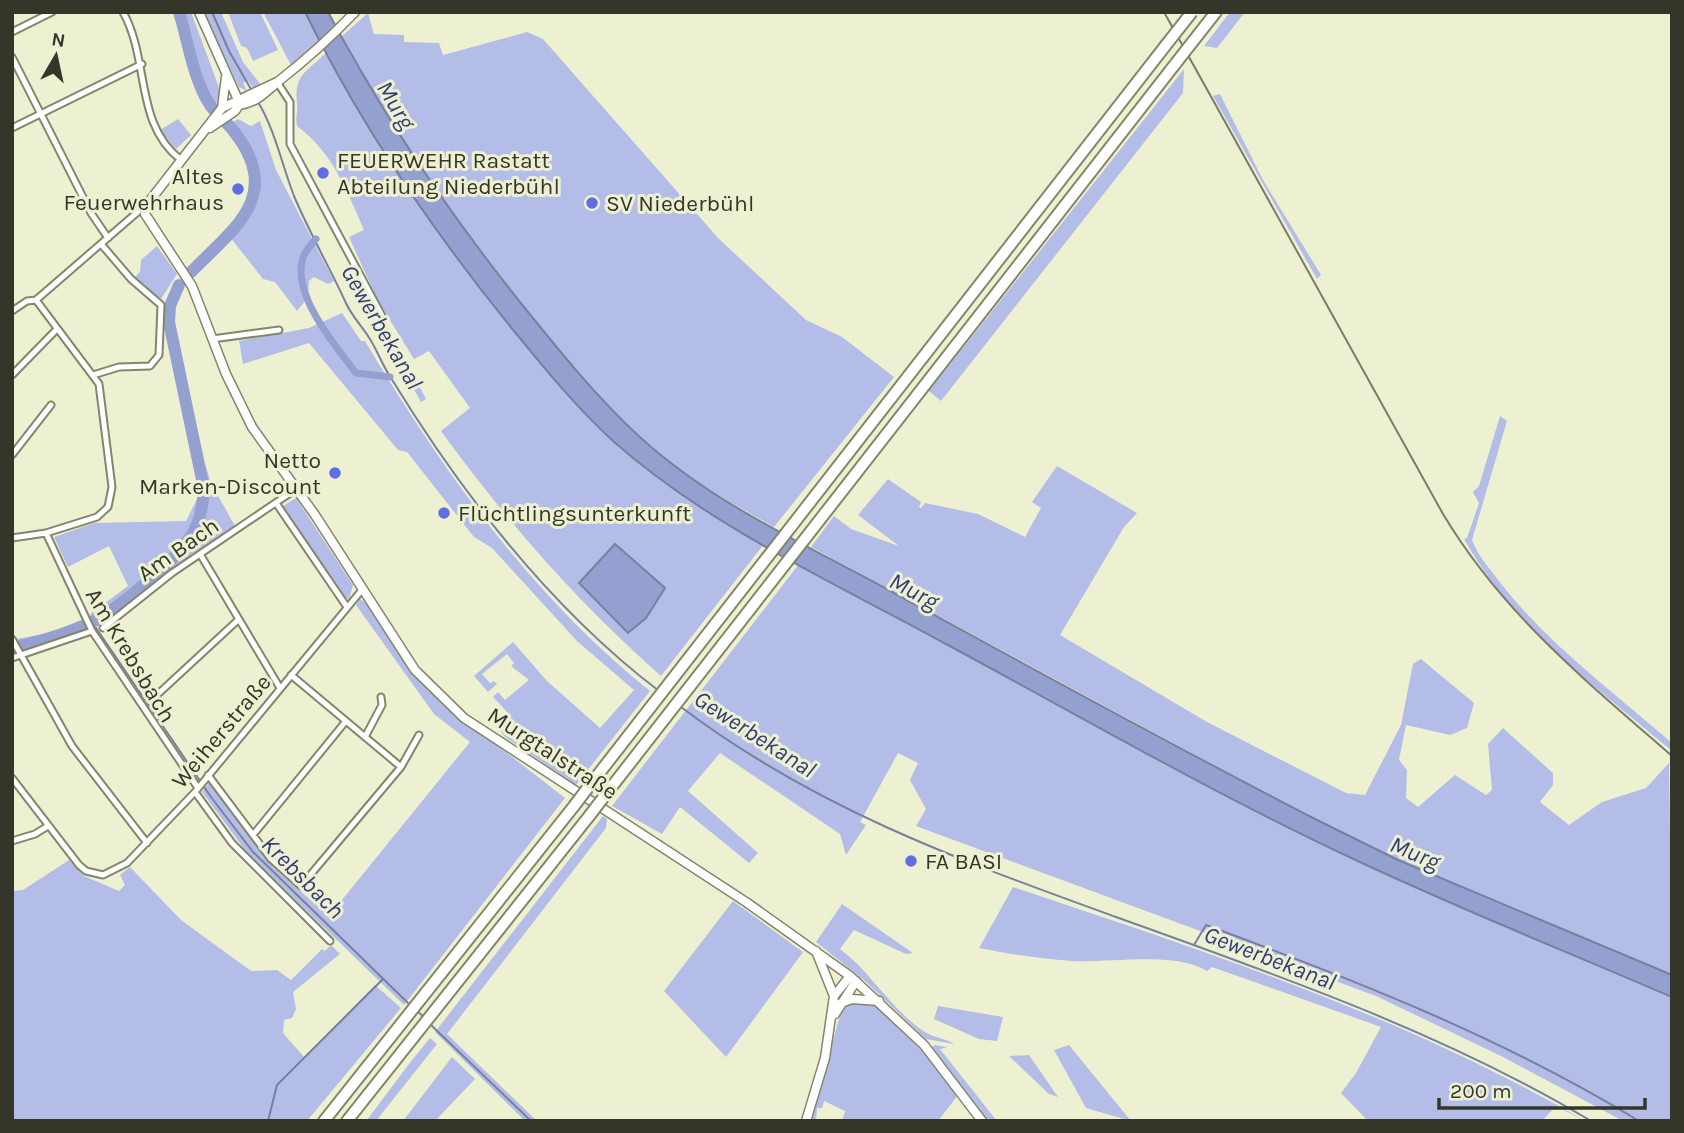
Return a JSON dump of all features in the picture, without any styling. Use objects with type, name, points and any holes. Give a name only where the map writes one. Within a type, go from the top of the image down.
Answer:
[{"type":"highway","points":[[324,1121],[420,1003],[1192,12]]},
{"type":"highway","points":[[347,1121],[590,815],[1216,12]]},
{"type":"main road","points":[[198,12],[238,102]]},
{"type":"main road","points":[[238,102],[254,102],[261,92],[299,67],[355,12]]},
{"type":"main road","points":[[222,115],[226,73]]},
{"type":"main road","points":[[148,203],[202,133],[249,93],[261,92]]},
{"type":"main road","name":"Murgtalstraße","points":[[148,203],[146,218],[192,286],[245,415],[415,670],[464,718],[814,948],[853,979],[924,1045],[982,1121]]},
{"type":"main road","points":[[814,948],[838,999]]},
{"type":"main road","points":[[806,1121],[838,999],[853,979]]},
{"type":"main road","points":[[838,999],[879,1001]]},
{"type":"street","points":[[12,32],[52,12]]},
{"type":"street","points":[[123,12],[134,35],[142,64],[151,121],[158,137],[181,160]]},
{"type":"street","points":[[12,57],[91,213],[108,238]]},
{"type":"street","points":[[12,128],[142,64]]},
{"type":"street","points":[[277,82],[290,102],[290,144],[382,316]]},
{"type":"street","points":[[12,312],[27,301],[36,300],[148,203]]},
{"type":"street","points":[[93,375],[119,367],[150,366],[159,355],[160,305],[131,279],[101,244]]},
{"type":"street","points":[[12,538],[46,533],[97,517],[103,513],[110,500],[112,474],[102,393],[93,375],[36,300]]},
{"type":"street","points":[[12,374],[57,329]]},
{"type":"street","points":[[212,338],[279,330]]},
{"type":"street","points":[[12,455],[51,405]]},
{"type":"street","points":[[296,489],[276,503],[346,607]]},
{"type":"street","name":"Am Bach","points":[[103,628],[200,554],[276,503]]},
{"type":"street","name":"Am Krebsbach","points":[[46,533],[90,629],[199,787],[232,843],[330,941]]},
{"type":"street","points":[[200,554],[280,688]]},
{"type":"street","name":"Weiherstraße","points":[[48,826],[79,866],[95,874],[116,871],[147,843],[199,787],[361,591]]},
{"type":"street","points":[[158,694],[238,620]]},
{"type":"street","points":[[12,658],[90,629]]},
{"type":"street","points":[[12,640],[72,746],[147,843]]},
{"type":"street","points":[[290,675],[401,767]]},
{"type":"street","points":[[365,737],[382,705],[381,697]]},
{"type":"street","points":[[253,835],[346,722]]},
{"type":"street","points":[[208,775],[286,874],[297,885],[303,885],[401,767],[419,735]]},
{"type":"street","points":[[12,778],[48,826],[35,834],[12,841]]},
{"type":"shaded area","points":[[174,12],[191,12],[221,93],[212,113],[198,88]]},
{"type":"shaded area","points":[[203,12],[221,12],[243,62],[261,85],[253,88],[248,81],[243,83],[247,91],[239,87]]},
{"type":"shaded area","points":[[228,12],[260,12],[278,50],[253,61],[247,48],[241,46]]},
{"type":"shaded area","points":[[263,12],[305,12],[320,39],[291,65]]},
{"type":"shaded area","points":[[305,12],[328,12],[395,127],[444,201],[497,272],[566,359],[642,439],[670,463],[731,504],[796,541],[1317,820],[1398,860],[1672,975],[1672,997],[1426,892],[1244,805],[773,552],[731,527],[651,472],[613,441],[574,402],[455,256],[400,178],[350,96]]},
{"type":"shaded area","points":[[1230,12],[1245,12],[1217,48],[1204,46]]},
{"type":"shaded area","points":[[368,13],[374,34],[404,35],[404,42],[439,43],[443,55],[527,32],[543,39],[718,238],[806,320],[842,337],[894,377],[774,527],[689,476],[642,439],[598,396],[515,301],[477,250],[406,144],[341,37]]},
{"type":"shaded area","points":[[327,52],[392,161],[439,232],[489,300],[562,388],[599,427],[666,483],[764,544],[661,676],[600,619],[544,560],[441,431],[470,408],[429,351],[414,359],[378,301],[349,237],[364,230],[351,200],[329,160],[297,126],[299,80]]},
{"type":"shaded area","points":[[1184,69],[1183,93],[941,401],[929,391]]},
{"type":"shaded area","points":[[1220,94],[1263,180],[1321,275],[1317,279],[1213,96]]},
{"type":"shaded area","points":[[178,119],[191,135],[176,149],[160,130]]},
{"type":"shaded area","points":[[238,119],[251,126],[260,121],[276,170],[334,281],[328,284],[314,277],[309,281],[308,297],[297,311],[275,282],[263,279],[230,237],[252,212],[260,193],[254,160],[243,140],[229,124]]},
{"type":"shaded area","points":[[157,246],[177,274],[161,299],[148,293],[134,278],[140,272],[141,260]]},
{"type":"shaded area","points":[[166,304],[196,451],[200,491],[166,336]]},
{"type":"shaded area","points":[[342,313],[361,341],[365,341],[425,437],[492,529],[566,614],[650,691],[576,785],[505,737],[496,725],[508,713],[493,697],[498,692],[505,700],[529,680],[511,666],[514,663],[507,654],[482,674],[490,683],[494,681],[497,684],[488,692],[474,676],[513,642],[547,681],[600,728],[634,690],[577,641],[492,548],[474,537],[407,452],[398,450],[309,343],[243,364],[239,341],[309,328]]},
{"type":"shaded area","points":[[382,324],[386,325],[426,399],[421,402],[385,338]]},
{"type":"shaded area","points":[[1500,416],[1507,421],[1472,540],[1477,550],[1514,600],[1535,622],[1579,664],[1672,743],[1672,751],[1586,679],[1531,628],[1506,600],[1464,539],[1467,538],[1479,503],[1473,492],[1479,486]]},
{"type":"shaded area","points":[[199,445],[211,483],[235,526],[171,570],[97,627],[97,622],[133,597],[167,568],[194,534],[203,515],[207,494]]},
{"type":"shaded area","points":[[1057,466],[1137,513],[1124,527],[1060,635],[1207,722],[1346,793],[1365,795],[1401,725],[1413,664],[1421,659],[1474,703],[1467,728],[1450,735],[1406,725],[1399,760],[1407,770],[1406,798],[1418,807],[1455,775],[1486,795],[1492,790],[1488,744],[1503,728],[1553,773],[1553,785],[1540,802],[1569,825],[1602,802],[1646,788],[1669,763],[1672,975],[1398,860],[1317,821],[811,547],[834,516],[851,529],[899,546],[858,515],[888,479],[921,502],[921,508],[925,503],[978,514],[1025,537],[1041,508],[1032,502]]},
{"type":"shaded area","points":[[200,494],[194,525],[174,553],[149,578],[92,620],[90,614],[128,586],[109,546],[68,567],[54,537],[94,523],[186,521]]},
{"type":"shaded area","points":[[296,498],[353,585],[349,599],[343,597],[283,506]]},
{"type":"shaded area","points":[[615,544],[665,588],[646,618],[628,633],[579,583]]},
{"type":"shaded area","points":[[799,564],[1220,792],[1347,856],[1672,997],[1672,1121],[1623,1121],[1501,1056],[1376,996],[916,826],[926,809],[910,780],[918,763],[898,753],[860,822],[866,825],[846,855],[840,834],[720,753],[688,791],[758,853],[749,863],[680,807],[662,834],[612,806]]},
{"type":"shaded area","points":[[360,599],[366,603],[407,663],[440,701],[565,798],[404,1005],[248,854],[202,792],[209,783],[273,867],[329,916],[470,742],[434,714],[356,605]]},
{"type":"shaded area","points":[[81,620],[86,629],[24,652],[17,639],[49,633]]},
{"type":"shaded area","points":[[603,816],[607,819],[606,828],[447,1034],[537,1121],[525,1121],[435,1032]]},
{"type":"shaded area","points":[[69,860],[84,876],[119,891],[125,885],[120,875],[130,867],[181,920],[251,971],[277,970],[291,980],[322,949],[325,951],[331,945],[340,954],[293,992],[296,1009],[292,1018],[284,1020],[283,1033],[304,1057],[375,985],[401,1008],[307,1121],[12,1121],[12,891],[23,890]]},
{"type":"shaded area","points":[[1013,887],[1233,962],[1377,1018],[1517,1084],[1585,1121],[1556,1106],[1542,1121],[1368,1121],[1341,1093],[1356,1073],[1381,1027],[1212,967],[1207,971],[1178,961],[1142,959],[1060,960],[979,948]]},
{"type":"shaded area","points":[[733,901],[803,952],[726,1057],[664,991]]},
{"type":"shaded area","points":[[842,904],[913,953],[906,954],[854,930],[840,949],[913,1023],[929,1034],[954,1044],[926,1039],[865,981],[816,942]]},
{"type":"shaded area","points":[[856,1002],[873,1004],[882,1012],[938,1066],[958,1095],[938,1121],[842,1121],[845,1111],[824,1101],[822,1108],[817,1108],[816,1121],[810,1121],[841,1012],[846,1006]]},
{"type":"shaded area","points":[[938,1006],[1003,1017],[997,1041],[979,1039],[934,1019]]},
{"type":"shaded area","points":[[430,1038],[437,1044],[376,1121],[366,1121],[413,1058]]},
{"type":"shaded area","points":[[1069,1045],[1131,1121],[1086,1108],[1054,1050]]},
{"type":"shaded area","points":[[932,1047],[947,1047],[940,1049],[997,1121],[988,1121]]},
{"type":"shaded area","points":[[1029,1055],[1058,1097],[1049,1094],[1009,1056]]},
{"type":"shaded area","points":[[452,1057],[475,1079],[435,1121],[403,1121]]},
{"type":"waterway","points":[[179,12],[204,95],[235,133],[249,155],[255,175],[254,193],[247,210],[236,226],[191,272]]},
{"type":"waterway","name":"Gewerbekanal","points":[[212,12],[229,51],[252,91]]},
{"type":"waterway","name":"Gewerbekanal","points":[[258,102],[274,136],[300,209],[347,306],[447,464],[478,506],[545,586],[581,623],[659,691]]},
{"type":"waterway","points":[[316,239],[306,252],[301,276],[310,306],[318,321],[356,373],[390,377]]},
{"type":"waterway","points":[[12,648],[61,635],[102,616],[131,595],[176,555],[196,526],[204,489],[169,322],[170,306],[179,285]]},
{"type":"waterway","name":"Krebsbach","points":[[92,622],[211,797],[253,852],[409,1004]]},
{"type":"waterway","name":"Gewerbekanal","points":[[681,707],[784,775],[890,829],[1001,874],[1359,1008],[1477,1060],[1591,1121]]},
{"type":"waterway","points":[[1194,945],[1206,925],[1373,989],[1535,1063],[1639,1121]]},
{"type":"waterway","points":[[268,1121],[277,1085],[383,979]]},
{"type":"waterway","name":"Krebsbach","points":[[416,1010],[425,1018]]},
{"type":"waterway","name":"Krebsbach","points":[[431,1025],[531,1121]]},
{"type":"railway","points":[[1164,12],[1443,514],[1466,550],[1547,644],[1672,756]]},
{"type":"place","name":"FEUERWEHR Rastatt Abteilung Niederbühl","points":[[323,173]]},
{"type":"place","name":"Altes Feuerwehrhaus","points":[[238,189]]},
{"type":"place","name":"SV Niederbühl","points":[[592,203]]},
{"type":"place","name":"Netto Marken-Discount","points":[[335,473]]},
{"type":"place","name":"Flüchtlingsunterkunft","points":[[444,513]]},
{"type":"place","name":"FA BASI","points":[[911,861]]},
{"type":"water label","name":"Murg","points":[[396,105]]},
{"type":"water label","name":"Murg","points":[[914,591]]},
{"type":"water label","name":"Murg","points":[[1415,853]]}]
